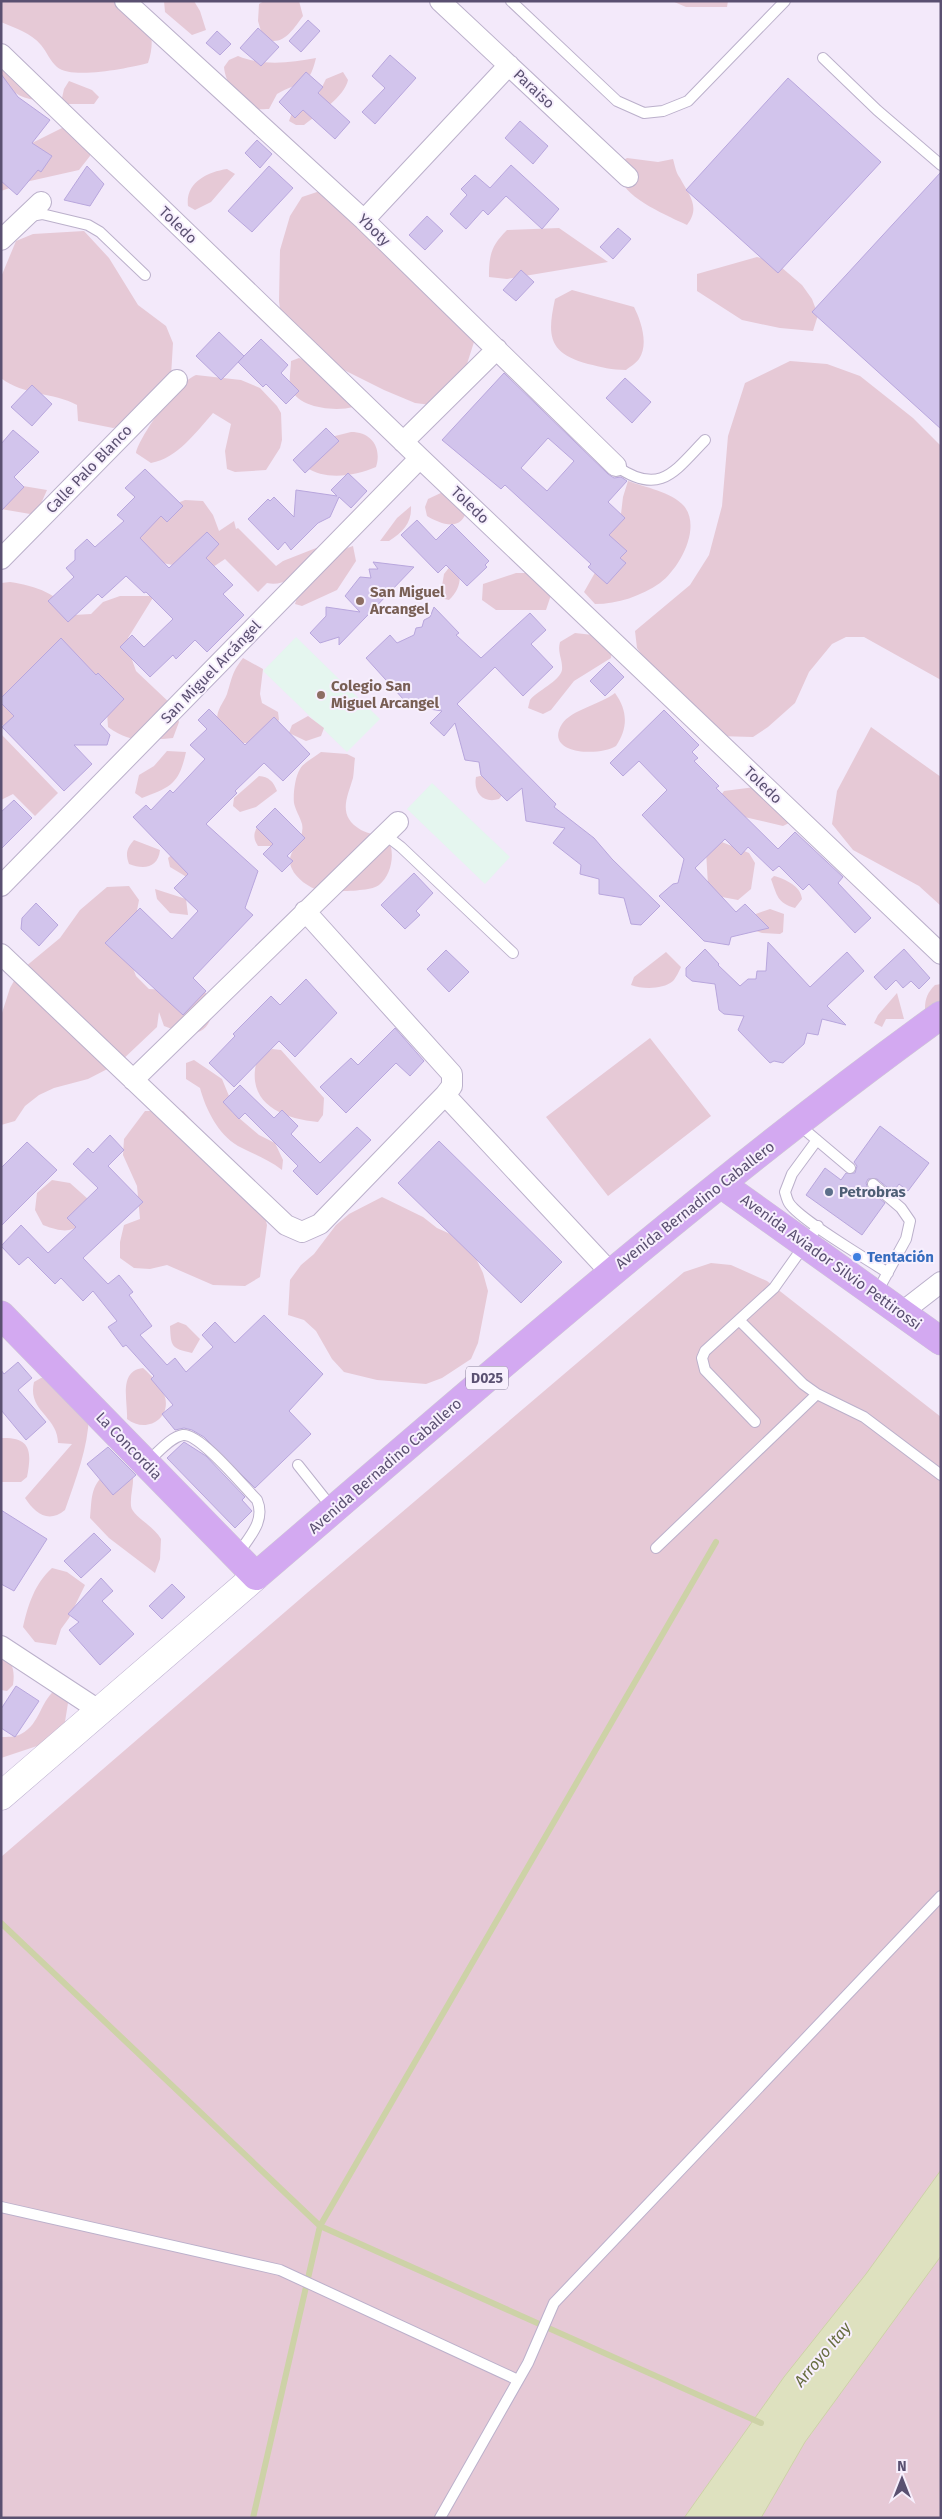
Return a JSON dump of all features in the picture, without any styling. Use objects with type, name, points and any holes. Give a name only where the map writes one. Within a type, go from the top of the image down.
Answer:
[{"type":"main road","name":"Avenida Bernadino Caballero","points":[[256,1576],[610,1272],[721,1184],[807,1132],[941,1015]]},
{"type":"main road","name":"Avenida Aviador Silvio Pettirossi","points":[[721,1184],[812,1235],[882,1284],[900,1313],[941,1341]]},
{"type":"main road","name":"La Concordia","points":[[1,1315],[256,1576]]},
{"type":"street","name":"Yboty","points":[[125,1],[364,220],[616,466]]},
{"type":"street","name":"Paraiso","points":[[440,1],[628,177]]},
{"type":"street","name":"Toledo","points":[[1,54],[403,442],[941,954]]},
{"type":"street","points":[[364,220],[509,65]]},
{"type":"street","points":[[1,240],[41,202]]},
{"type":"street","points":[[403,442],[497,349]]},
{"type":"street","name":"Calle Palo Blanco","points":[[1,559],[177,380]]},
{"type":"street","name":"San Miguel Arcángel","points":[[1,886],[420,458]]},
{"type":"street","points":[[134,1080],[391,828]]},
{"type":"street","points":[[1,954],[286,1225],[302,1232],[320,1224],[446,1095],[452,1086],[452,1074],[305,911]]},
{"type":"street","points":[[446,1095],[610,1272]]},
{"type":"street","points":[[900,1313],[941,1282]]},
{"type":"street","name":"Avenida Bernadino Caballero","points":[[1,1796],[256,1576]]},
{"type":"street","points":[[1,1646],[100,1711]]},
{"type":"lane","points":[[511,1],[617,101],[644,113],[663,111],[688,101],[785,1]]},
{"type":"lane","points":[[823,58],[877,110],[941,165]]},
{"type":"lane","points":[[25,217],[42,214],[88,225],[100,232],[145,275]]},
{"type":"lane","points":[[616,466],[633,478],[651,481],[668,476],[705,440]]},
{"type":"lane","points":[[391,828],[401,847],[513,953]]},
{"type":"lane","points":[[755,1422],[702,1364],[705,1351],[774,1288],[812,1235],[788,1202],[785,1192],[807,1132],[850,1168]]},
{"type":"lane","points":[[873,1184],[901,1208],[910,1221],[906,1239],[882,1284]]},
{"type":"lane","points":[[739,1320],[803,1384],[816,1394],[864,1417],[941,1475]]},
{"type":"lane","points":[[656,1548],[816,1394]]},
{"type":"lane","points":[[146,1463],[175,1438],[185,1435],[199,1441],[257,1500],[261,1510],[260,1520],[237,1555]]},
{"type":"lane","points":[[298,1465],[333,1510]]},
{"type":"lane","points":[[440,2518],[528,2363],[554,2303],[941,1896]]},
{"type":"lane","points":[[1,2207],[280,2270],[518,2380]]},
{"type":"shaded area","points":[[1,1],[140,1],[151,31],[152,47],[148,63],[101,72],[75,73],[64,71],[55,65],[41,45],[32,37],[1,22]]},
{"type":"shaded area","points":[[164,1],[194,1],[200,11],[206,30],[192,35],[165,12]]},
{"type":"shaded area","points":[[264,1],[299,1],[303,16],[286,36],[276,41],[270,41],[263,38],[258,21],[259,4]]},
{"type":"shaded area","points":[[672,1],[728,1],[727,7],[686,7]]},
{"type":"shaded area","points":[[1,52],[42,101],[20,95],[1,80]]},
{"type":"shaded area","points":[[238,56],[276,63],[316,58],[310,76],[306,80],[277,94],[269,109],[253,109],[247,107],[237,98],[225,73],[224,67],[229,60]]},
{"type":"shaded area","points":[[343,72],[348,80],[346,86],[330,105],[304,125],[296,125],[289,121],[292,113],[316,99],[326,79]]},
{"type":"shaded area","points":[[69,81],[92,90],[99,97],[94,104],[67,104],[62,98],[64,89]]},
{"type":"shaded area","points":[[64,127],[91,140],[90,156],[79,170],[30,181],[1,191],[1,131],[32,143]]},
{"type":"shaded area","points":[[627,158],[658,162],[673,159],[678,174],[692,201],[693,212],[687,225],[639,200],[624,186],[620,177],[619,163]]},
{"type":"shaded area","points":[[227,169],[235,174],[211,202],[195,210],[188,206],[190,191],[199,180],[212,173]]},
{"type":"shaded area","points":[[320,191],[468,323],[474,342],[460,386],[431,405],[415,403],[384,390],[320,358],[281,318],[279,301],[280,250],[290,216],[302,197]]},
{"type":"shaded area","points":[[559,228],[608,262],[507,279],[489,277],[492,251],[497,241],[507,230]]},
{"type":"shaded area","points":[[84,231],[109,258],[138,305],[166,326],[173,343],[171,376],[145,421],[113,428],[78,421],[77,405],[19,388],[1,378],[1,277],[16,241],[33,234]]},
{"type":"shaded area","points":[[757,257],[774,261],[802,285],[812,299],[818,315],[813,331],[780,328],[742,320],[697,291],[697,274]]},
{"type":"shaded area","points":[[572,290],[634,307],[644,340],[639,359],[626,370],[607,368],[575,360],[558,348],[551,333],[555,299]]},
{"type":"shaded area","points":[[299,358],[319,367],[353,407],[326,408],[299,399],[293,393],[290,379],[291,361]]},
{"type":"shaded area","points":[[790,361],[827,364],[860,376],[913,418],[941,446],[941,680],[864,637],[846,637],[832,644],[809,672],[795,703],[768,727],[753,737],[718,736],[666,690],[637,648],[635,631],[690,585],[709,555],[722,506],[728,436],[745,383]]},
{"type":"shaded area","points":[[196,375],[241,380],[260,388],[277,406],[281,413],[282,440],[280,448],[266,470],[235,472],[227,469],[225,451],[231,424],[213,413],[186,443],[170,456],[151,463],[136,453],[145,434],[161,410],[180,387]]},
{"type":"shaded area","points":[[351,432],[365,435],[374,442],[378,454],[376,467],[350,475],[331,476],[306,467],[311,442]]},
{"type":"shaded area","points":[[628,481],[658,491],[679,501],[689,515],[691,525],[689,536],[681,558],[667,577],[660,583],[645,592],[629,598],[612,603],[595,604],[584,592],[601,562],[611,529],[621,514],[623,497]]},
{"type":"shaded area","points":[[23,486],[47,490],[36,515],[1,509],[15,490]]},
{"type":"shaded area","points":[[445,491],[467,508],[465,516],[457,523],[445,524],[427,516],[425,507],[428,499]]},
{"type":"shaded area","points":[[185,500],[203,501],[213,515],[219,531],[234,521],[236,529],[238,528],[276,566],[283,561],[334,541],[295,577],[276,584],[267,583],[258,592],[225,559],[210,569],[192,569],[158,562],[133,539],[153,513]]},
{"type":"shaded area","points":[[411,506],[410,517],[406,526],[389,541],[380,541],[397,518]]},
{"type":"shaded area","points":[[353,546],[356,561],[337,590],[302,606],[295,604],[304,584],[317,568],[334,555]]},
{"type":"shaded area","points":[[455,560],[460,576],[458,586],[449,600],[440,598],[444,574]]},
{"type":"shaded area","points":[[516,573],[534,573],[552,592],[546,610],[496,610],[482,600],[483,584]]},
{"type":"shaded area","points":[[10,582],[29,586],[54,596],[74,615],[91,614],[103,602],[120,596],[154,596],[128,638],[130,654],[136,671],[173,706],[179,722],[173,738],[139,740],[124,736],[108,727],[107,712],[18,725],[1,725],[1,583]]},
{"type":"shaded area","points":[[575,633],[602,636],[612,649],[611,658],[574,681],[551,710],[543,714],[528,708],[530,700],[560,674],[562,666],[559,649],[560,642]]},
{"type":"shaded area","name":"Colegio San Miguel Arcangel","points":[[296,637],[380,719],[347,752],[263,671]]},
{"type":"shaded area","points":[[243,658],[263,669],[260,694],[262,703],[278,712],[279,720],[260,738],[248,743],[242,743],[233,738],[217,720],[220,706],[227,694],[233,675]]},
{"type":"shaded area","points":[[615,693],[622,706],[625,719],[623,733],[616,746],[586,752],[566,747],[560,742],[558,734],[566,719]]},
{"type":"shaded area","points":[[308,716],[324,728],[321,736],[306,741],[289,733],[292,725]]},
{"type":"shaded area","points":[[871,727],[941,777],[941,906],[919,886],[853,850],[832,824],[837,791]]},
{"type":"shaded area","points":[[1,734],[58,793],[35,816],[13,794],[1,800]]},
{"type":"shaded area","points":[[167,751],[186,752],[177,778],[160,791],[142,798],[135,793],[139,775],[154,766]]},
{"type":"shaded area","points":[[321,752],[347,754],[355,758],[346,813],[354,825],[361,830],[387,837],[390,843],[392,856],[390,869],[383,881],[375,887],[350,891],[319,890],[303,882],[292,869],[290,857],[301,836],[302,830],[302,824],[294,803],[294,790],[298,772],[302,766]]},
{"type":"shaded area","points":[[259,776],[270,780],[277,791],[256,807],[240,812],[233,806],[234,798]]},
{"type":"shaded area","points":[[476,777],[494,777],[502,795],[499,799],[488,800],[480,796],[475,782]]},
{"type":"shaded area","points":[[432,783],[510,857],[485,884],[407,809]]},
{"type":"shaded area","points":[[763,786],[791,822],[783,826],[740,816],[719,798],[724,791]]},
{"type":"shaded area","points":[[272,820],[275,846],[258,846],[254,837],[256,829],[260,823]]},
{"type":"shaded area","points":[[134,840],[160,850],[159,856],[153,864],[140,867],[129,864],[127,851]]},
{"type":"shaded area","points":[[717,840],[749,853],[755,863],[751,889],[738,900],[722,897],[708,885],[706,851]]},
{"type":"shaded area","points":[[175,852],[193,877],[185,876],[170,867],[168,858]]},
{"type":"shaded area","points":[[774,876],[787,881],[799,890],[802,899],[795,908],[784,904],[776,894],[771,879]]},
{"type":"shaded area","points":[[129,886],[139,900],[136,916],[124,944],[136,976],[149,989],[205,992],[215,1006],[208,1025],[197,1033],[183,1032],[164,1026],[159,1012],[157,1027],[119,1063],[88,1079],[54,1088],[39,1095],[25,1106],[15,1121],[1,1125],[1,1016],[10,988],[19,972],[60,938],[80,910],[107,887]]},
{"type":"shaded area","points":[[155,889],[186,899],[188,915],[170,913],[157,899]]},
{"type":"shaded area","points":[[770,909],[784,914],[783,932],[780,934],[762,933],[753,930],[753,915]]},
{"type":"shaded area","points":[[666,952],[681,967],[673,981],[663,986],[652,988],[631,985],[634,977]]},
{"type":"shaded area","points":[[941,984],[941,1003],[934,1010],[925,1009],[926,998],[929,993],[935,985]]},
{"type":"shaded area","points":[[897,993],[904,1019],[886,1019],[882,1027],[874,1023],[878,1015]]},
{"type":"shaded area","points":[[650,1038],[711,1116],[608,1196],[546,1117]]},
{"type":"shaded area","points":[[272,1049],[281,1050],[324,1098],[323,1115],[318,1122],[292,1117],[280,1112],[269,1106],[262,1098],[256,1087],[257,1060]]},
{"type":"shaded area","points":[[194,1060],[222,1079],[229,1096],[232,1112],[259,1135],[275,1143],[283,1160],[282,1170],[238,1146],[224,1135],[209,1113],[200,1088],[186,1079],[186,1063]]},
{"type":"shaded area","points":[[145,1111],[183,1111],[258,1192],[267,1225],[260,1277],[245,1286],[213,1285],[167,1265],[150,1269],[134,1268],[120,1258],[120,1242],[124,1225],[140,1219],[137,1186],[123,1155],[124,1139]]},
{"type":"shaded area","points":[[52,1180],[70,1183],[98,1208],[79,1225],[68,1230],[53,1229],[43,1225],[35,1210],[37,1193]]},
{"type":"shaded area","points":[[382,1197],[423,1217],[437,1228],[468,1242],[483,1273],[488,1291],[478,1343],[471,1359],[442,1378],[426,1384],[377,1380],[344,1372],[332,1359],[316,1331],[304,1320],[288,1315],[290,1280],[301,1265],[314,1254],[336,1225],[349,1214]]},
{"type":"shaded area","points":[[711,1263],[731,1265],[767,1281],[941,1417],[941,2518],[1,2518],[1,1857],[684,1272]]},
{"type":"shaded area","points":[[178,1322],[186,1325],[200,1339],[192,1353],[176,1348],[172,1342],[170,1326]]},
{"type":"shaded area","points":[[143,1368],[161,1389],[166,1405],[161,1418],[155,1422],[142,1425],[127,1419],[126,1388],[130,1375],[135,1370]]},
{"type":"shaded area","points":[[41,1378],[59,1378],[89,1415],[84,1452],[65,1510],[53,1516],[42,1515],[25,1498],[72,1444],[58,1443],[57,1434],[53,1426],[35,1400],[33,1392],[34,1382]]},
{"type":"shaded area","points":[[1,1438],[18,1440],[27,1447],[29,1460],[27,1477],[21,1482],[1,1482]]},
{"type":"shaded area","points":[[106,1474],[133,1475],[132,1510],[161,1539],[160,1559],[155,1573],[109,1538],[90,1518],[94,1488]]},
{"type":"shaded area","points":[[52,1568],[67,1572],[85,1585],[69,1618],[61,1629],[56,1645],[35,1642],[23,1627],[33,1595],[41,1580]]},
{"type":"shaded area","points":[[1,1653],[11,1663],[14,1675],[13,1685],[7,1691],[1,1690]]},
{"type":"shaded area","points":[[58,1688],[68,1703],[64,1728],[43,1744],[1,1758],[1,1737],[17,1736],[28,1730],[37,1718],[47,1698]]},
{"type":"water","name":"Arroyo Itay","points":[[941,2170],[941,2256],[805,2442],[761,2518],[684,2518],[784,2377],[866,2274]]},
{"type":"building","points":[[308,20],[320,31],[301,52],[289,41]]},
{"type":"building","points":[[258,28],[279,47],[261,66],[240,48]]},
{"type":"building","points":[[217,31],[231,44],[220,55],[206,43]]},
{"type":"building","points":[[390,55],[416,78],[375,124],[362,112],[385,88],[372,76]]},
{"type":"building","points":[[306,72],[323,87],[318,93],[350,122],[335,139],[303,110],[295,118],[279,102]]},
{"type":"building","points":[[1,74],[18,97],[50,120],[32,143],[52,156],[41,172],[38,170],[17,195],[1,181]]},
{"type":"building","points":[[788,78],[881,162],[778,273],[686,190]]},
{"type":"building","points":[[520,121],[548,146],[533,164],[505,138]]},
{"type":"building","points":[[257,140],[272,154],[260,168],[245,153]]},
{"type":"building","points":[[511,165],[559,209],[542,229],[506,196],[488,215],[483,210],[466,229],[450,214],[467,195],[461,189],[475,175],[490,188]]},
{"type":"building","points":[[87,166],[104,184],[90,206],[64,200]]},
{"type":"building","points":[[269,166],[293,188],[252,232],[228,211]]},
{"type":"building","points":[[941,172],[941,429],[812,312]]},
{"type":"building","points":[[427,216],[443,231],[425,250],[409,235]]},
{"type":"building","points":[[618,228],[631,239],[613,259],[600,247]]},
{"type":"building","points":[[521,270],[534,282],[516,301],[503,290]]},
{"type":"building","points":[[219,332],[244,356],[221,380],[196,356]]},
{"type":"building","points":[[261,339],[288,365],[281,373],[299,391],[286,404],[266,384],[263,387],[238,362]]},
{"type":"building","points":[[504,373],[608,474],[614,478],[621,477],[627,481],[608,502],[625,518],[609,535],[627,551],[620,558],[626,563],[607,584],[588,567],[591,564],[505,485],[501,489],[442,440]],"holes":[[[548,438],[574,461],[547,491],[521,468]]]},
{"type":"building","points":[[625,378],[651,402],[632,423],[606,398]]},
{"type":"building","points":[[32,385],[52,404],[32,426],[11,407]]},
{"type":"building","points":[[326,428],[339,441],[305,473],[293,460]]},
{"type":"building","points":[[13,430],[39,452],[14,477],[24,487],[1,511],[1,444]]},
{"type":"building","points":[[145,469],[183,506],[167,522],[161,516],[140,538],[169,568],[207,532],[219,544],[206,558],[233,585],[223,594],[244,615],[207,652],[195,640],[176,659],[173,655],[150,677],[120,647],[132,635],[144,647],[173,619],[146,592],[144,593],[126,576],[102,598],[98,594],[68,622],[48,601],[74,577],[66,568],[75,560],[75,550],[87,539],[95,547],[124,521],[117,515],[135,497],[125,488]]},
{"type":"building","points":[[348,473],[367,491],[351,508],[339,497],[330,517],[318,523],[291,550],[285,542],[278,550],[248,519],[268,499],[270,501],[274,497],[294,517],[296,490],[337,496],[331,490]]},
{"type":"building","points":[[417,520],[436,540],[452,524],[489,561],[485,565],[487,567],[467,586],[446,565],[438,573],[401,535]]},
{"type":"building","name":"San Miguel Arcangel","points":[[373,562],[414,567],[339,645],[339,637],[320,643],[310,633],[326,616],[326,607],[360,612],[345,596],[360,577],[371,578],[369,569],[378,569]]},
{"type":"building","points":[[434,607],[459,633],[456,635],[481,658],[530,613],[546,630],[531,644],[553,667],[523,696],[495,667],[457,704],[556,804],[554,807],[594,838],[612,859],[660,906],[641,925],[631,924],[624,898],[599,894],[599,879],[580,874],[581,865],[553,843],[565,828],[526,821],[522,788],[507,801],[481,775],[479,762],[465,760],[455,723],[444,736],[430,723],[442,711],[405,705],[404,700],[366,658],[390,635],[397,643],[414,635],[416,628],[422,627],[424,620],[430,617]]},
{"type":"building","points":[[61,638],[96,675],[98,673],[124,699],[100,724],[110,735],[107,745],[74,745],[92,764],[64,791],[2,727],[14,716],[1,703],[1,698]]},
{"type":"building","points":[[609,662],[624,677],[605,696],[590,681]]},
{"type":"building","points":[[209,709],[245,745],[274,717],[310,754],[283,781],[264,763],[235,791],[237,793],[206,824],[258,871],[245,908],[253,915],[193,978],[206,991],[183,1015],[105,943],[140,908],[172,939],[198,911],[174,888],[188,874],[133,817],[146,805],[151,810],[170,790],[173,793],[205,759],[190,745],[207,729],[198,720]]},
{"type":"building","points":[[664,710],[699,745],[692,752],[698,758],[694,761],[719,786],[716,788],[778,849],[795,832],[843,877],[838,883],[871,918],[855,933],[809,884],[803,890],[779,866],[773,871],[748,847],[741,855],[725,839],[695,868],[736,912],[745,904],[769,928],[731,937],[729,945],[704,941],[659,896],[673,884],[678,883],[684,859],[642,815],[667,790],[639,761],[623,776],[610,763]]},
{"type":"building","points":[[14,800],[32,818],[1,849],[1,812]]},
{"type":"building","points":[[275,808],[305,838],[287,856],[293,861],[282,872],[263,854],[273,844],[256,827]]},
{"type":"building","points":[[414,873],[433,893],[416,911],[420,915],[405,929],[381,905]]},
{"type":"building","points":[[36,903],[58,925],[39,946],[21,929],[22,918]]},
{"type":"building","points":[[768,942],[810,987],[847,952],[864,971],[827,1006],[846,1025],[822,1019],[818,1035],[807,1033],[804,1044],[783,1063],[774,1061],[770,1063],[738,1030],[744,1016],[724,1014],[719,1010],[715,984],[692,981],[686,976],[686,968],[705,949],[718,965],[740,986],[748,979],[756,979],[757,971],[766,971]]},
{"type":"building","points":[[904,949],[930,978],[919,989],[911,981],[903,988],[896,980],[886,990],[874,977]]},
{"type":"building","points":[[446,950],[469,972],[449,992],[427,969]]},
{"type":"building","points":[[306,979],[337,1013],[295,1057],[279,1041],[234,1087],[209,1063],[235,1036],[233,1034],[271,996],[280,1005]]},
{"type":"building","points":[[395,1028],[424,1061],[410,1076],[396,1063],[346,1113],[320,1087],[351,1058],[358,1065]]},
{"type":"building","points":[[240,1085],[274,1118],[282,1110],[298,1126],[291,1134],[320,1163],[357,1127],[371,1140],[317,1195],[293,1171],[298,1166],[245,1113],[239,1119],[223,1102]]},
{"type":"building","points":[[880,1126],[929,1163],[908,1191],[899,1184],[893,1192],[877,1179],[868,1179],[866,1183],[868,1189],[885,1203],[862,1235],[806,1195],[825,1168],[841,1180],[846,1173],[855,1173],[857,1166],[854,1162]]},
{"type":"building","points":[[110,1135],[124,1150],[108,1166],[143,1202],[83,1258],[108,1284],[119,1275],[133,1292],[129,1295],[152,1326],[140,1335],[167,1365],[175,1358],[186,1372],[213,1347],[202,1335],[215,1322],[235,1343],[264,1315],[323,1374],[289,1411],[311,1434],[255,1488],[204,1437],[184,1428],[175,1430],[162,1414],[173,1405],[151,1379],[154,1376],[126,1345],[123,1347],[108,1327],[117,1321],[93,1291],[83,1301],[61,1278],[55,1284],[28,1257],[19,1265],[1,1246],[21,1225],[48,1253],[76,1227],[67,1218],[98,1188],[73,1164],[88,1148],[93,1153]]},
{"type":"building","points":[[439,1141],[562,1262],[521,1303],[398,1183]]},
{"type":"building","points":[[27,1142],[57,1170],[1,1226],[1,1168]]},
{"type":"building","points":[[18,1362],[32,1378],[18,1390],[46,1422],[26,1440],[1,1410],[1,1370],[4,1374]]},
{"type":"building","points":[[184,1442],[206,1456],[245,1497],[242,1500],[252,1511],[235,1528],[167,1458]]},
{"type":"building","points":[[108,1447],[136,1475],[113,1495],[87,1464]]},
{"type":"building","points":[[1,1510],[47,1539],[14,1591],[1,1584]]},
{"type":"building","points":[[94,1533],[111,1550],[81,1578],[64,1561]]},
{"type":"building","points":[[101,1578],[113,1591],[102,1601],[134,1634],[100,1665],[69,1630],[79,1622],[68,1614]]},
{"type":"building","points":[[172,1584],[185,1597],[162,1619],[149,1606]]},
{"type":"building","points":[[16,1686],[39,1701],[15,1737],[1,1728],[1,1709]]},
{"type":"waterway","points":[[716,1542],[320,2226],[761,2423]]},
{"type":"waterway","points":[[1,1923],[320,2226],[253,2518]]},
{"type":"place","name":"San Miguel Arcangel","points":[[360,601]]},
{"type":"place","name":"Colegio San Miguel Arcangel","points":[[321,695]]},
{"type":"place","name":"Petrobras","points":[[829,1192]]},
{"type":"place","name":"Tentación","points":[[857,1257]]}]
